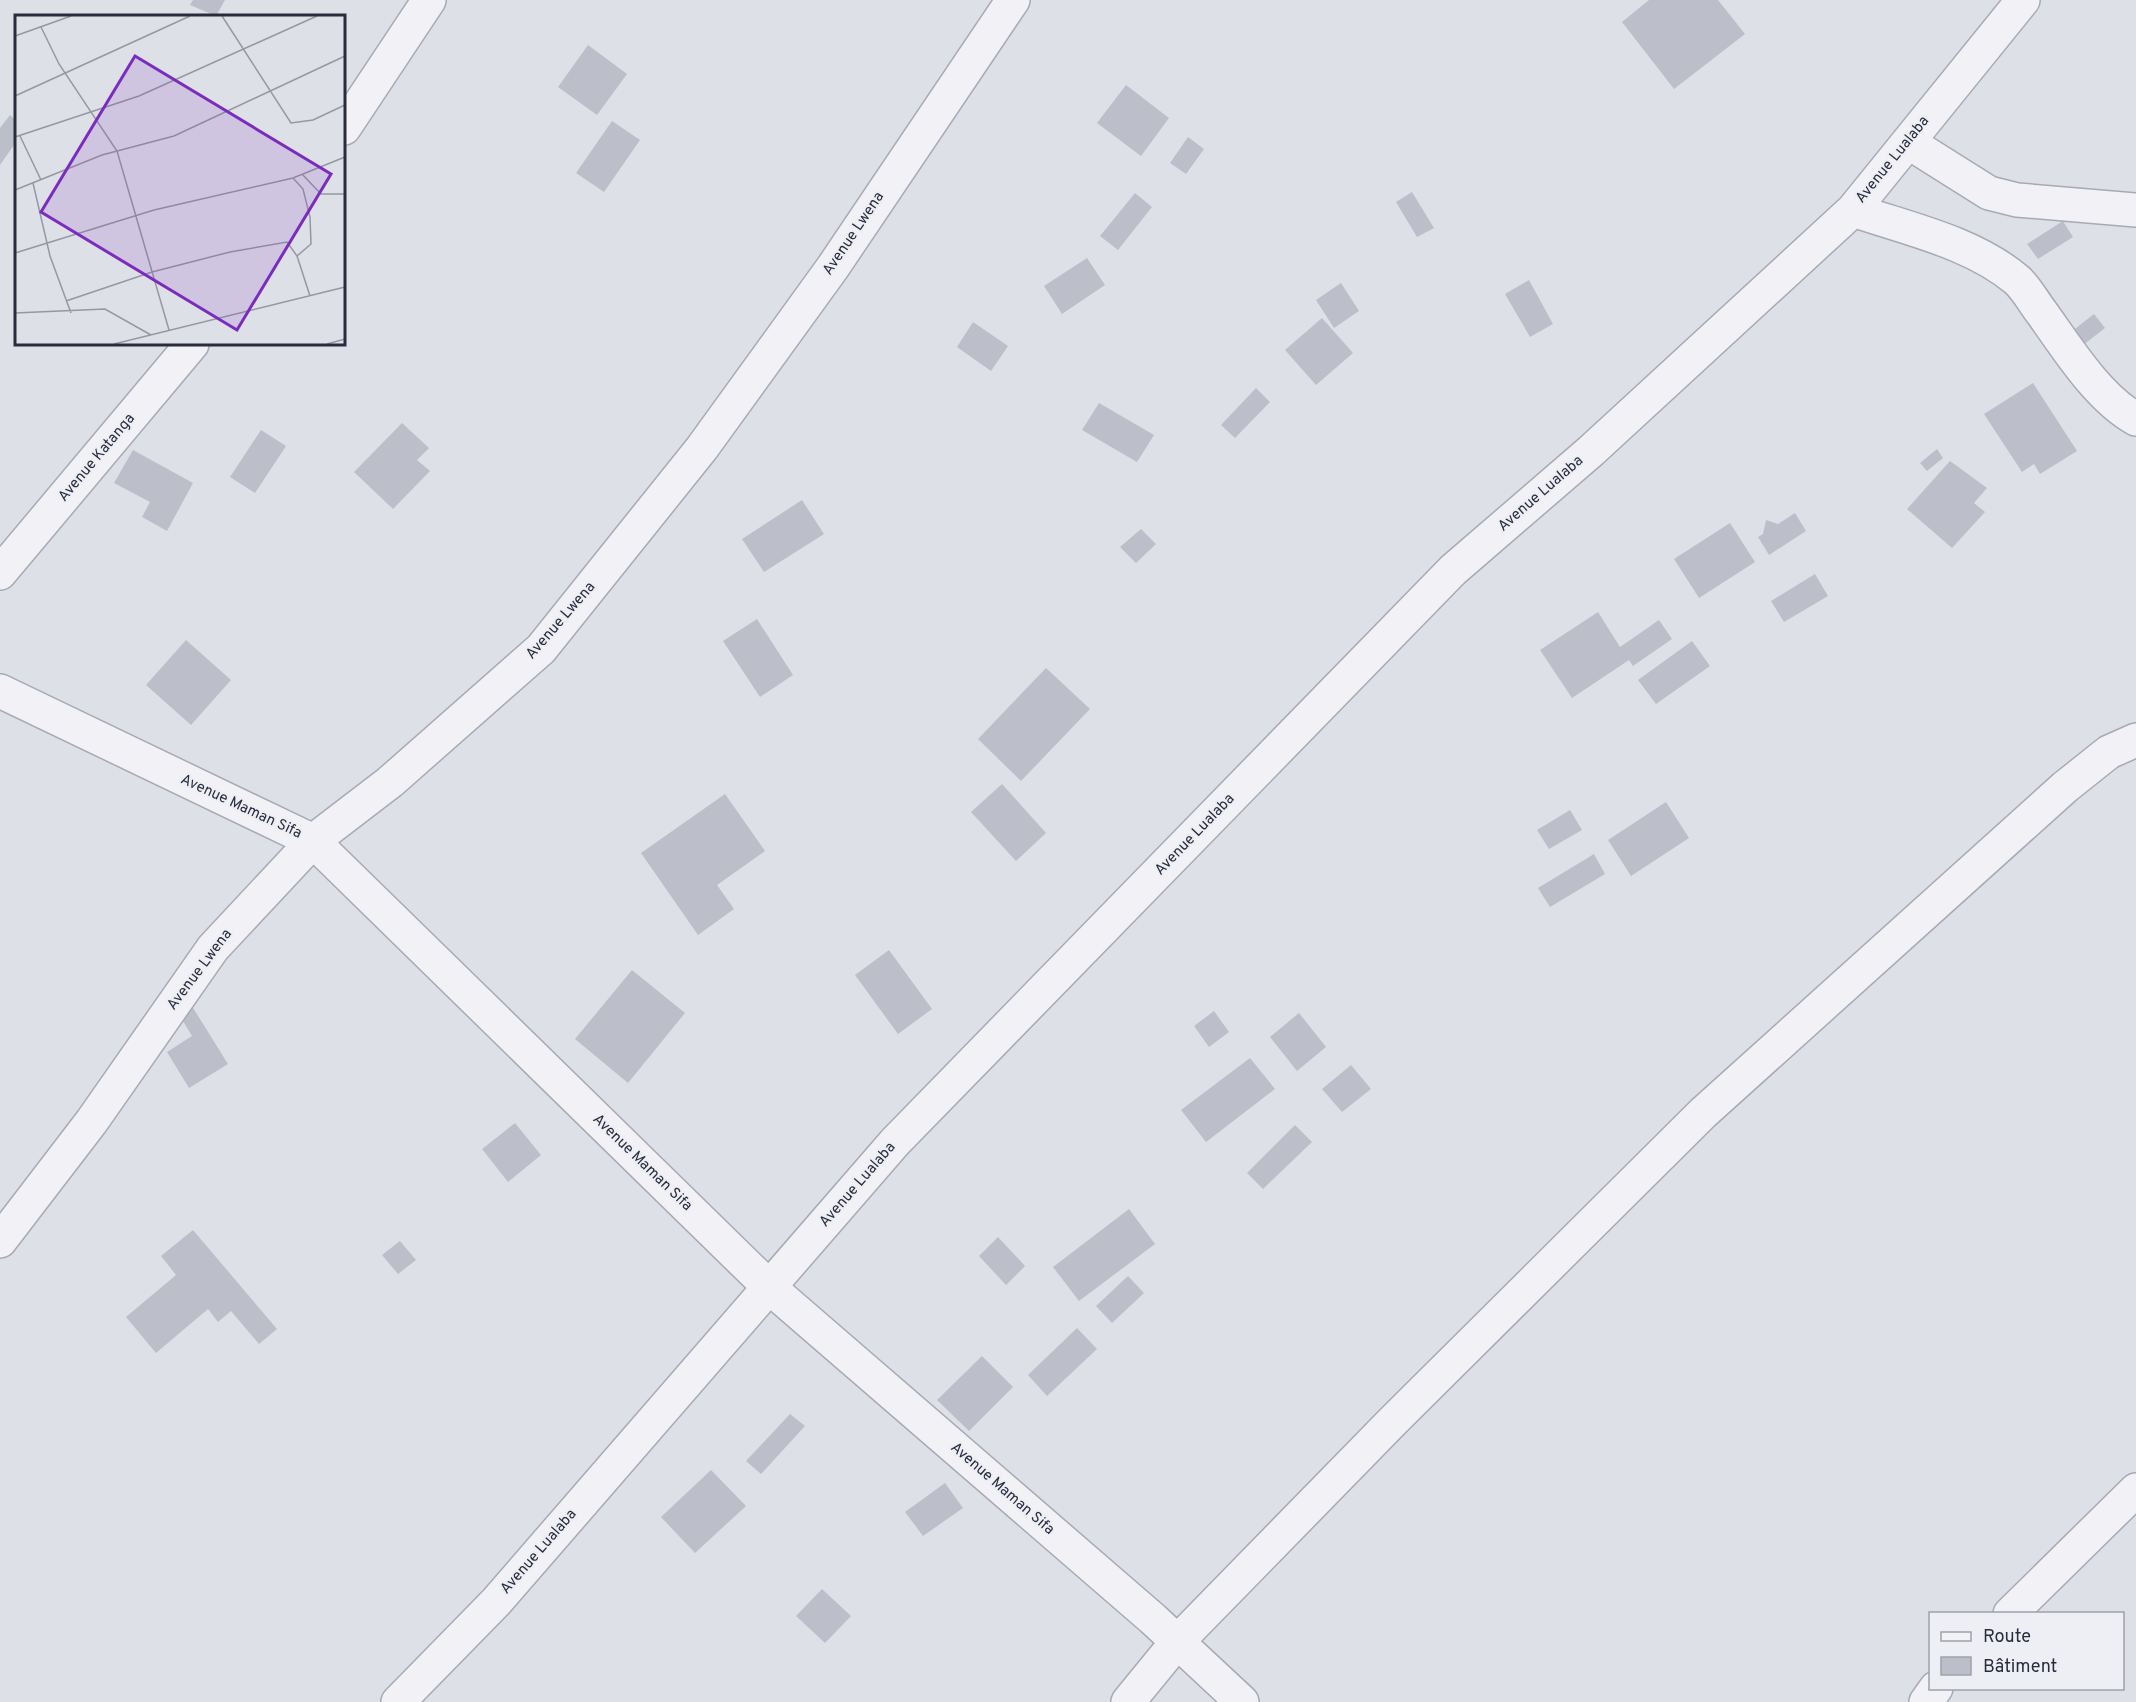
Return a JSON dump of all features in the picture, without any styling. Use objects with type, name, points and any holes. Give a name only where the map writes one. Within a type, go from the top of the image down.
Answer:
[{"type":"street","points":[[345,126],[429,0]]},
{"type":"street","name":"Avenue Lwena","points":[[0,1241],[92,1120],[213,948],[313,841],[390,783],[541,649],[709,438],[833,267],[1013,0]]},
{"type":"street","name":"Avenue Lualaba","points":[[398,1702],[496,1602],[895,1142],[1453,570],[1591,451],[1853,210],[2023,0]]},
{"type":"street","points":[[1908,142],[1989,193],[2017,200],[2136,210]]},
{"type":"street","points":[[1853,210],[1989,259],[2019,282],[2073,357],[2119,410],[2136,419]]},
{"type":"street","name":"Avenue Katanga","points":[[0,573],[191,345]]},
{"type":"street","name":"Avenue Maman Sifa","points":[[0,691],[313,841],[769,1287],[1177,1641],[1242,1702]]},
{"type":"street","points":[[1128,1702],[1177,1641],[1392,1422],[1703,1113],[2066,787],[2109,752],[2136,740]]},
{"type":"street","points":[[2012,1612],[2136,1491]]},
{"type":"street","points":[[1926,1702],[1935,1690]]},
{"type":"building","points":[[193,0],[225,0],[217,15],[190,5]]},
{"type":"building","points":[[1649,0],[1718,0],[1745,34],[1674,89],[1622,22]]},
{"type":"building","points":[[588,45],[627,74],[597,115],[558,87]]},
{"type":"building","points":[[1126,85],[1169,118],[1141,156],[1097,123]]},
{"type":"building","points":[[10,115],[15,119],[15,143],[0,165],[0,128]]},
{"type":"building","points":[[612,121],[640,140],[604,192],[576,173]]},
{"type":"building","points":[[1188,137],[1204,149],[1186,174],[1170,163]]},
{"type":"building","points":[[1412,192],[1434,228],[1417,237],[1396,202]]},
{"type":"building","points":[[1135,193],[1152,207],[1118,250],[1100,236]]},
{"type":"building","points":[[2063,221],[2073,237],[2038,259],[2027,244]]},
{"type":"building","points":[[1087,258],[1105,285],[1062,314],[1044,286]]},
{"type":"building","points":[[1529,280],[1553,324],[1530,337],[1505,294]]},
{"type":"building","points":[[1341,283],[1359,311],[1334,328],[1316,300]]},
{"type":"building","points":[[2094,314],[2105,328],[2082,346],[2071,332]]},
{"type":"building","points":[[1322,318],[1353,353],[1316,385],[1285,350]]},
{"type":"building","points":[[973,322],[1008,346],[991,371],[957,347]]},
{"type":"building","points":[[2033,383],[2077,451],[2040,474],[2034,464],[2022,472],[1984,414]]},
{"type":"building","points":[[1256,388],[1270,402],[1235,438],[1221,425]]},
{"type":"building","points":[[1099,403],[1154,435],[1137,462],[1082,430]]},
{"type":"building","points":[[402,423],[429,448],[417,460],[430,471],[393,509],[354,472]]},
{"type":"building","points":[[261,430],[286,446],[255,493],[230,477]]},
{"type":"building","points":[[1937,449],[1943,458],[1927,471],[1920,463]]},
{"type":"building","points":[[133,450],[193,483],[167,531],[142,517],[150,502],[114,483]]},
{"type":"building","points":[[1950,461],[1987,488],[1974,503],[1985,512],[1952,548],[1907,509]]},
{"type":"building","points":[[802,500],[824,534],[764,572],[742,539]]},
{"type":"building","points":[[1795,513],[1806,531],[1769,555],[1758,537],[1763,534],[1766,520],[1778,524]]},
{"type":"building","points":[[1730,523],[1755,562],[1699,598],[1674,559]]},
{"type":"building","points":[[1141,529],[1156,544],[1136,563],[1120,547]]},
{"type":"building","points":[[1815,574],[1828,596],[1784,622],[1771,601]]},
{"type":"building","points":[[1598,612],[1620,647],[1659,620],[1672,639],[1633,666],[1629,660],[1572,698],[1540,650]]},
{"type":"building","points":[[757,619],[793,675],[760,697],[723,641]]},
{"type":"building","points":[[186,640],[231,680],[191,725],[146,685]]},
{"type":"building","points":[[1692,641],[1710,666],[1656,704],[1638,680]]},
{"type":"building","points":[[1046,668],[1090,709],[1021,781],[978,739]]},
{"type":"building","points":[[1002,784],[1046,833],[1016,861],[971,812]]},
{"type":"building","points":[[725,794],[765,851],[717,885],[734,909],[698,935],[641,853]]},
{"type":"building","points":[[1666,802],[1689,838],[1631,876],[1608,840]]},
{"type":"building","points":[[1570,810],[1582,830],[1549,849],[1537,830]]},
{"type":"building","points":[[1594,854],[1605,874],[1550,907],[1538,888]]},
{"type":"building","points":[[889,950],[932,1009],[898,1034],[855,975]]},
{"type":"building","points":[[632,970],[685,1013],[628,1083],[575,1039]]},
{"type":"building","points":[[190,1003],[228,1064],[189,1088],[167,1052],[192,1036],[177,1011]]},
{"type":"building","points":[[1214,1011],[1229,1032],[1209,1047],[1194,1026]]},
{"type":"building","points":[[1299,1013],[1326,1047],[1297,1071],[1270,1037]]},
{"type":"building","points":[[1250,1058],[1275,1089],[1206,1142],[1181,1110]]},
{"type":"building","points":[[1351,1065],[1371,1089],[1342,1112],[1322,1089]]},
{"type":"building","points":[[515,1123],[541,1155],[508,1182],[482,1149]]},
{"type":"building","points":[[1295,1125],[1312,1142],[1263,1189],[1247,1173]]},
{"type":"building","points":[[1129,1209],[1155,1244],[1079,1301],[1053,1267]]},
{"type":"building","points":[[193,1230],[277,1329],[259,1344],[231,1311],[218,1322],[208,1309],[156,1353],[126,1317],[176,1275],[161,1256]]},
{"type":"building","points":[[998,1237],[1025,1266],[1006,1285],[979,1256]]},
{"type":"building","points":[[400,1241],[416,1260],[398,1274],[382,1255]]},
{"type":"building","points":[[1128,1276],[1144,1293],[1112,1323],[1096,1306]]},
{"type":"building","points":[[1077,1328],[1097,1349],[1047,1396],[1028,1375]]},
{"type":"building","points":[[982,1356],[1013,1387],[969,1431],[937,1400]]},
{"type":"building","points":[[790,1414],[805,1426],[761,1474],[746,1461]]},
{"type":"building","points":[[711,1470],[746,1506],[695,1553],[661,1517]]},
{"type":"building","points":[[945,1483],[963,1508],[923,1536],[905,1512]]},
{"type":"building","points":[[822,1589],[851,1616],[825,1643],[796,1616]]}]
